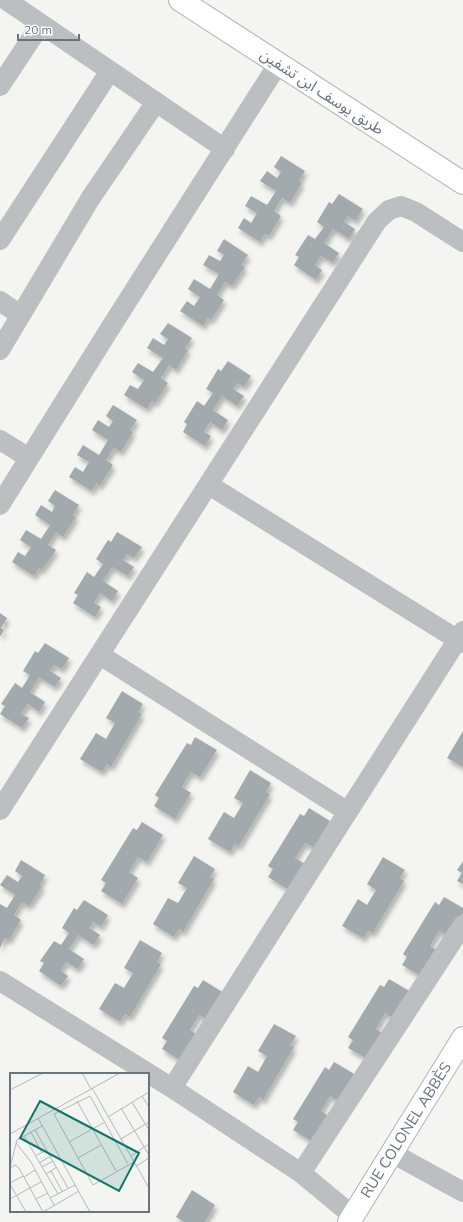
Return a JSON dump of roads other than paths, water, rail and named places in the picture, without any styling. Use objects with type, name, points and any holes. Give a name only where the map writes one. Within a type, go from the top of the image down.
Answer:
[{"type":"street","points":[[6,0],[225,149]]},
{"type":"street","name":"طريق يوسف ابن تشفين","points":[[180,0],[463,183]]},
{"type":"street","points":[[0,86],[41,24]]},
{"type":"street","points":[[0,505],[278,64]]},
{"type":"street","points":[[0,240],[110,71]]},
{"type":"street","points":[[0,350],[90,199],[156,102]]},
{"type":"street","points":[[0,810],[377,221],[389,210],[401,206],[416,212],[463,242]]},
{"type":"street","points":[[0,302],[20,315]]},
{"type":"street","points":[[0,440],[29,458]]},
{"type":"street","points":[[172,1088],[461,638],[209,485]]},
{"type":"street","points":[[100,655],[348,812]]},
{"type":"street","points":[[301,1173],[463,925]]},
{"type":"street","points":[[0,981],[148,1073]]},
{"type":"street","name":"RUE COLONEL ABBÈS","points":[[351,1219],[463,1038]]},
{"type":"street","points":[[149,1074],[301,1173],[351,1219]]},
{"type":"street","points":[[392,1153],[463,1192]]}]
